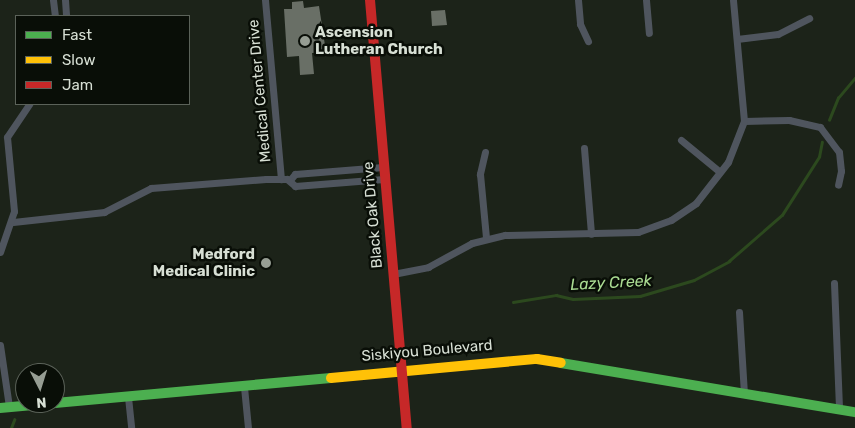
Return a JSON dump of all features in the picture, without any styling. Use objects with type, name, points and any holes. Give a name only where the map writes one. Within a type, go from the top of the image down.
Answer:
[{"type":"street","points":[[53,0],[55,15]]},
{"type":"street","points":[[65,0],[66,15]]},
{"type":"street","name":"Medical Center Drive","points":[[266,0],[281,179]]},
{"type":"street","name":"Black Oak Drive","points":[[370,0],[407,428]]},
{"type":"street","points":[[578,0],[580,24],[588,41]]},
{"type":"street","points":[[646,0],[649,33]]},
{"type":"street","points":[[393,274],[428,267],[486,238],[520,232],[623,234],[670,220],[696,203],[720,172],[737,143],[744,121],[733,0]]},
{"type":"street","points":[[737,39],[778,34],[809,18]]},
{"type":"street","points":[[0,252],[13,222],[7,137],[28,105]]},
{"type":"street","points":[[744,121],[790,120],[820,127],[839,152],[841,171],[838,185]]},
{"type":"street","points":[[681,140],[720,172]]},
{"type":"street","points":[[584,148],[591,234]]},
{"type":"street","points":[[485,152],[480,174],[486,238]]},
{"type":"street","name":"Medical Center Drive","points":[[290,180],[295,174],[383,167]]},
{"type":"street","name":"Medical Center Drive","points":[[13,222],[104,212],[151,188],[281,179],[290,180],[296,186],[384,178]]},
{"type":"street","points":[[834,283],[839,410]]},
{"type":"street","points":[[739,312],[744,393]]},
{"type":"street","points":[[0,346],[4,407]]},
{"type":"street","name":"Siskiyou Boulevard","points":[[4,407],[244,387],[401,369],[537,359],[855,412]]},
{"type":"street","points":[[244,387],[248,428]]},
{"type":"street","points":[[128,397],[131,428]]},
{"type":"building","name":"Ascension Lutheran Church","points":[[303,1],[304,8],[319,6],[326,52],[312,53],[314,74],[300,75],[299,56],[287,57],[284,9],[292,9],[292,2]]},
{"type":"building","points":[[445,10],[447,25],[432,26],[431,11]]},
{"type":"waterway","name":"Lazy Creek","points":[[829,120],[838,98],[855,78]]},
{"type":"waterway","name":"Lazy Creek","points":[[513,302],[556,295],[573,299],[640,296],[694,280],[729,261],[782,215],[819,157],[822,142]]},
{"type":"waterway","name":"Lazy Creek","points":[[11,428],[14,420]]},
{"type":"traffic: fast","points":[[561,363],[855,412]]},
{"type":"traffic: fast","points":[[0,408],[331,378]]},
{"type":"traffic: slow","points":[[331,378],[537,359],[561,363]]},
{"type":"traffic: jam","points":[[370,0],[407,428]]},
{"type":"place","name":"Ascension Lutheran Church","points":[[305,41]]},
{"type":"place","name":"Medford Medical Clinic","points":[[266,263]]}]
